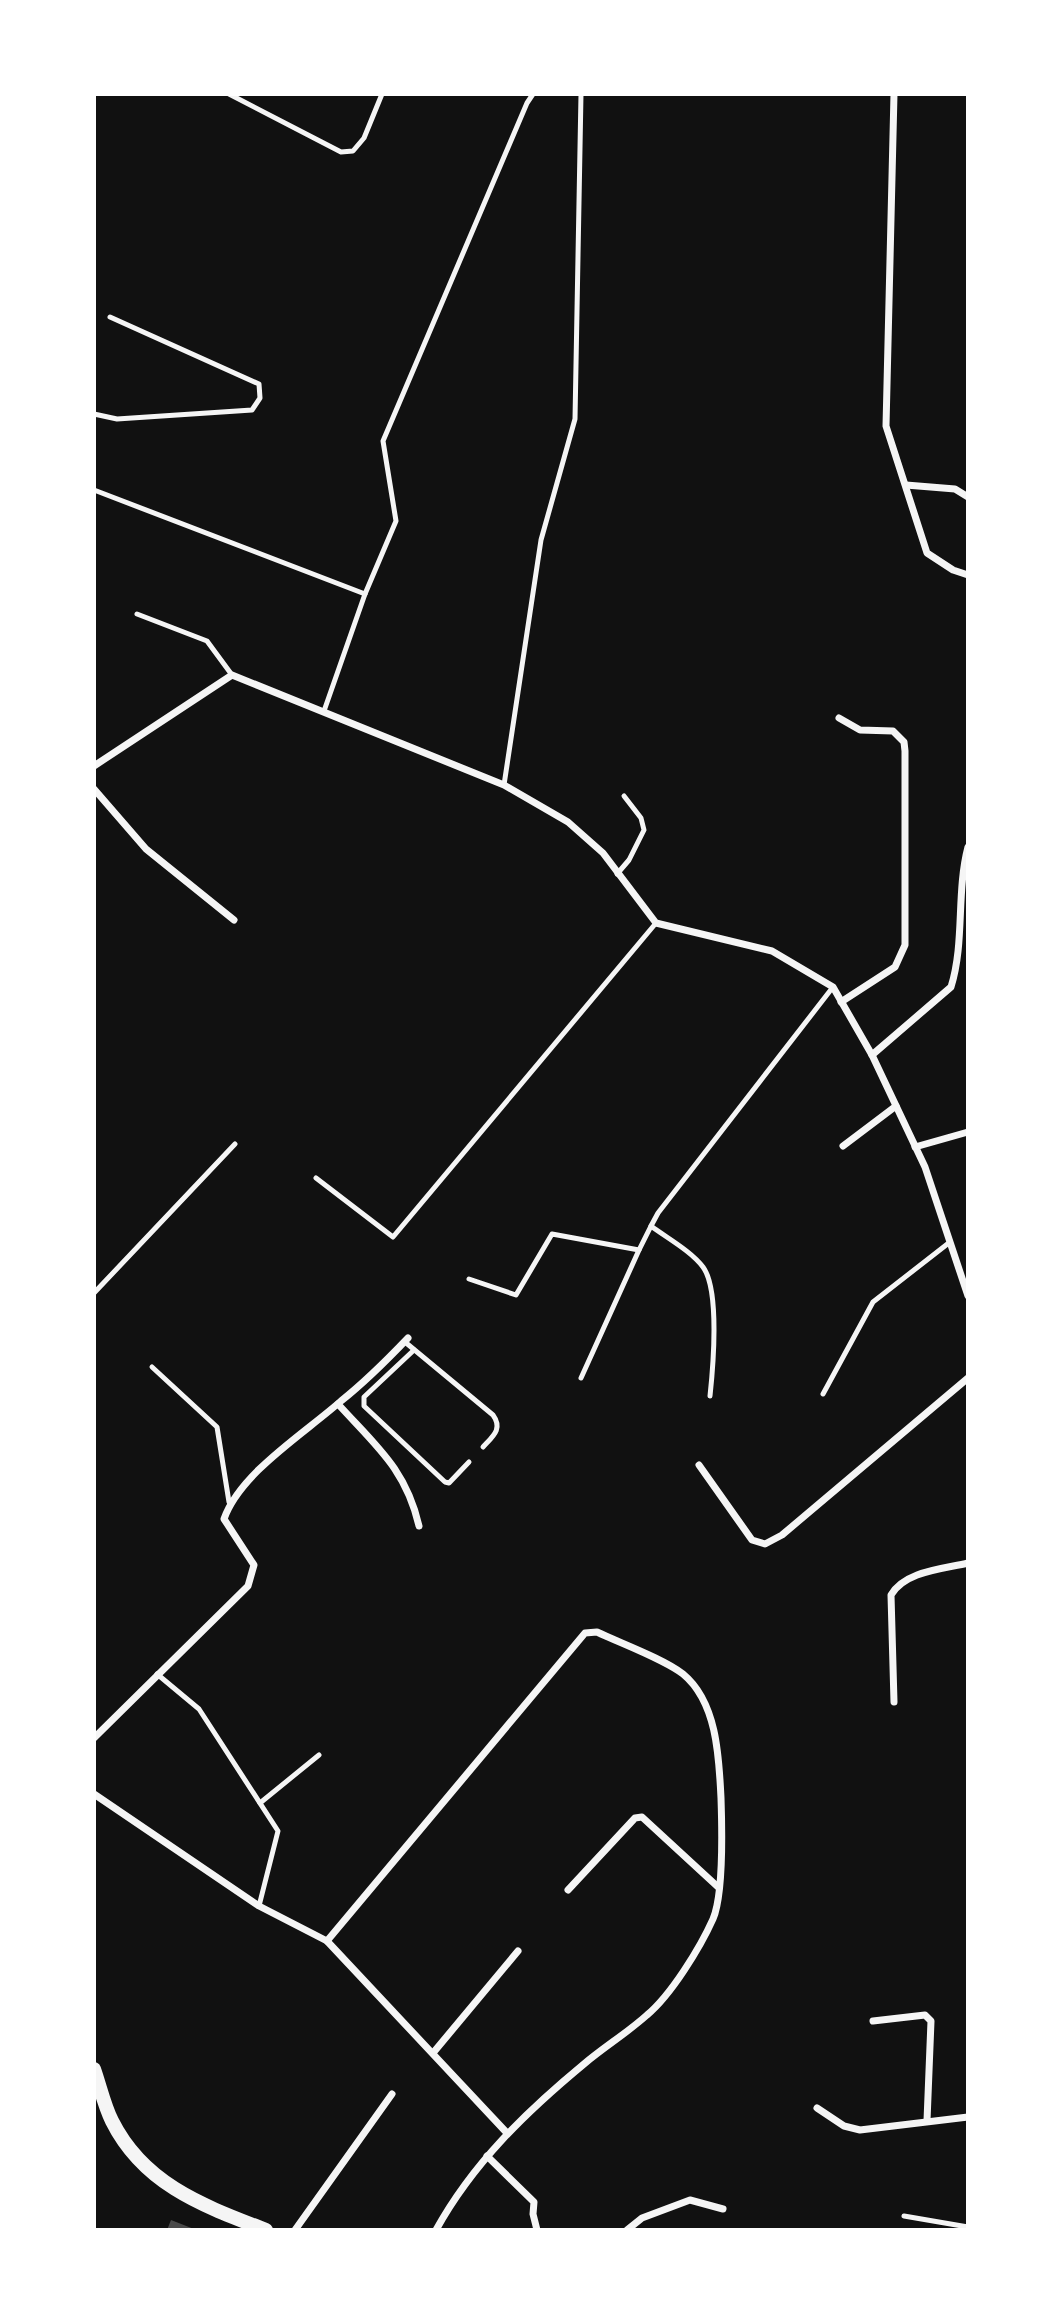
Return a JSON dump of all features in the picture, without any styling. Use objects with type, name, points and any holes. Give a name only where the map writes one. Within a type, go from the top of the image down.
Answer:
[{"type":"main road","points":[[94,2069],[112,2120],[140,2163],[182,2196],[262,2229]]},
{"type":"street","points":[[894,94],[887,426],[927,552],[953,570],[968,575]]},
{"type":"street","points":[[906,485],[955,489],[968,497]]},
{"type":"street","points":[[94,766],[232,675],[505,785],[568,822],[603,853],[656,922],[772,951],[833,987],[872,1055],[915,1147],[968,1296]]},
{"type":"street","points":[[839,718],[860,730],[893,731],[904,742],[905,764],[905,945],[902,957],[888,973],[841,1002]]},
{"type":"street","points":[[94,789],[145,849],[234,920]]},
{"type":"street","points":[[872,1055],[951,987],[956,971],[960,877],[968,847]]},
{"type":"street","points":[[843,1146],[896,1106]]},
{"type":"street","points":[[915,1147],[968,1132]]},
{"type":"street","points":[[94,1738],[248,1587],[254,1565],[223,1519],[229,1502],[270,1460],[338,1404],[407,1340]]},
{"type":"street","points":[[699,1465],[752,1540],[765,1544],[782,1535],[968,1378]]},
{"type":"street","points":[[338,1404],[402,1476],[412,1498],[419,1526]]},
{"type":"street","points":[[894,1702],[891,1595],[895,1588],[914,1576],[968,1563]]},
{"type":"street","points":[[327,1941],[585,1633],[591,1631],[682,1674],[703,1698],[717,1751],[721,1795],[718,1887],[713,1918],[691,1959],[650,2013],[583,2064],[507,2133],[456,2194],[436,2230]]},
{"type":"street","points":[[94,1794],[260,1906],[327,1941],[507,2133]]},
{"type":"street","points":[[568,1890],[635,1818],[642,1817],[718,1887]]},
{"type":"street","points":[[433,2053],[518,1951]]},
{"type":"street","points":[[873,2021],[925,2015],[931,2021],[928,2121]]},
{"type":"street","points":[[295,2230],[392,2094]]},
{"type":"street","points":[[817,2108],[844,2126],[860,2130],[968,2116]]},
{"type":"street","points":[[486,2156],[534,2202],[533,2214],[537,2230]]},
{"type":"street","points":[[626,2230],[642,2218],[690,2200],[723,2209]]},
{"type":"lane","points":[[229,94],[341,152],[353,151],[364,138],[382,94]]},
{"type":"lane","points":[[324,711],[365,594],[396,521],[383,440],[533,94]]},
{"type":"lane","points":[[505,785],[541,540],[575,419],[581,94]]},
{"type":"lane","points":[[94,414],[117,419],[252,410],[260,398],[258,384],[110,317]]},
{"type":"lane","points":[[94,490],[365,594]]},
{"type":"lane","points":[[137,614],[207,641],[232,675]]},
{"type":"lane","points":[[617,874],[629,860],[644,830],[640,818],[624,796]]},
{"type":"lane","points":[[316,1178],[393,1237],[656,922]]},
{"type":"lane","points":[[581,1378],[657,1213],[833,987]]},
{"type":"lane","points":[[94,1293],[235,1144]]},
{"type":"lane","points":[[651,1226],[704,1268],[712,1300],[716,1346],[710,1396]]},
{"type":"lane","points":[[469,1279],[516,1295],[552,1234],[639,1250]]},
{"type":"lane","points":[[823,1394],[873,1302],[950,1242]]},
{"type":"lane","points":[[407,1340],[414,1350],[419,1350],[493,1415],[497,1422],[497,1432],[484,1447]]},
{"type":"lane","points":[[414,1350],[364,1397],[364,1406],[446,1482],[449,1483],[469,1462]]},
{"type":"lane","points":[[152,1367],[217,1427],[229,1502]]},
{"type":"lane","points":[[157,1674],[199,1709],[278,1831],[260,1906]]},
{"type":"lane","points":[[260,1803],[319,1755]]},
{"type":"lane","points":[[904,2216],[968,2227]]},
{"type":"building","points":[[171,2220],[194,2229],[194,2230],[167,2230]]}]
